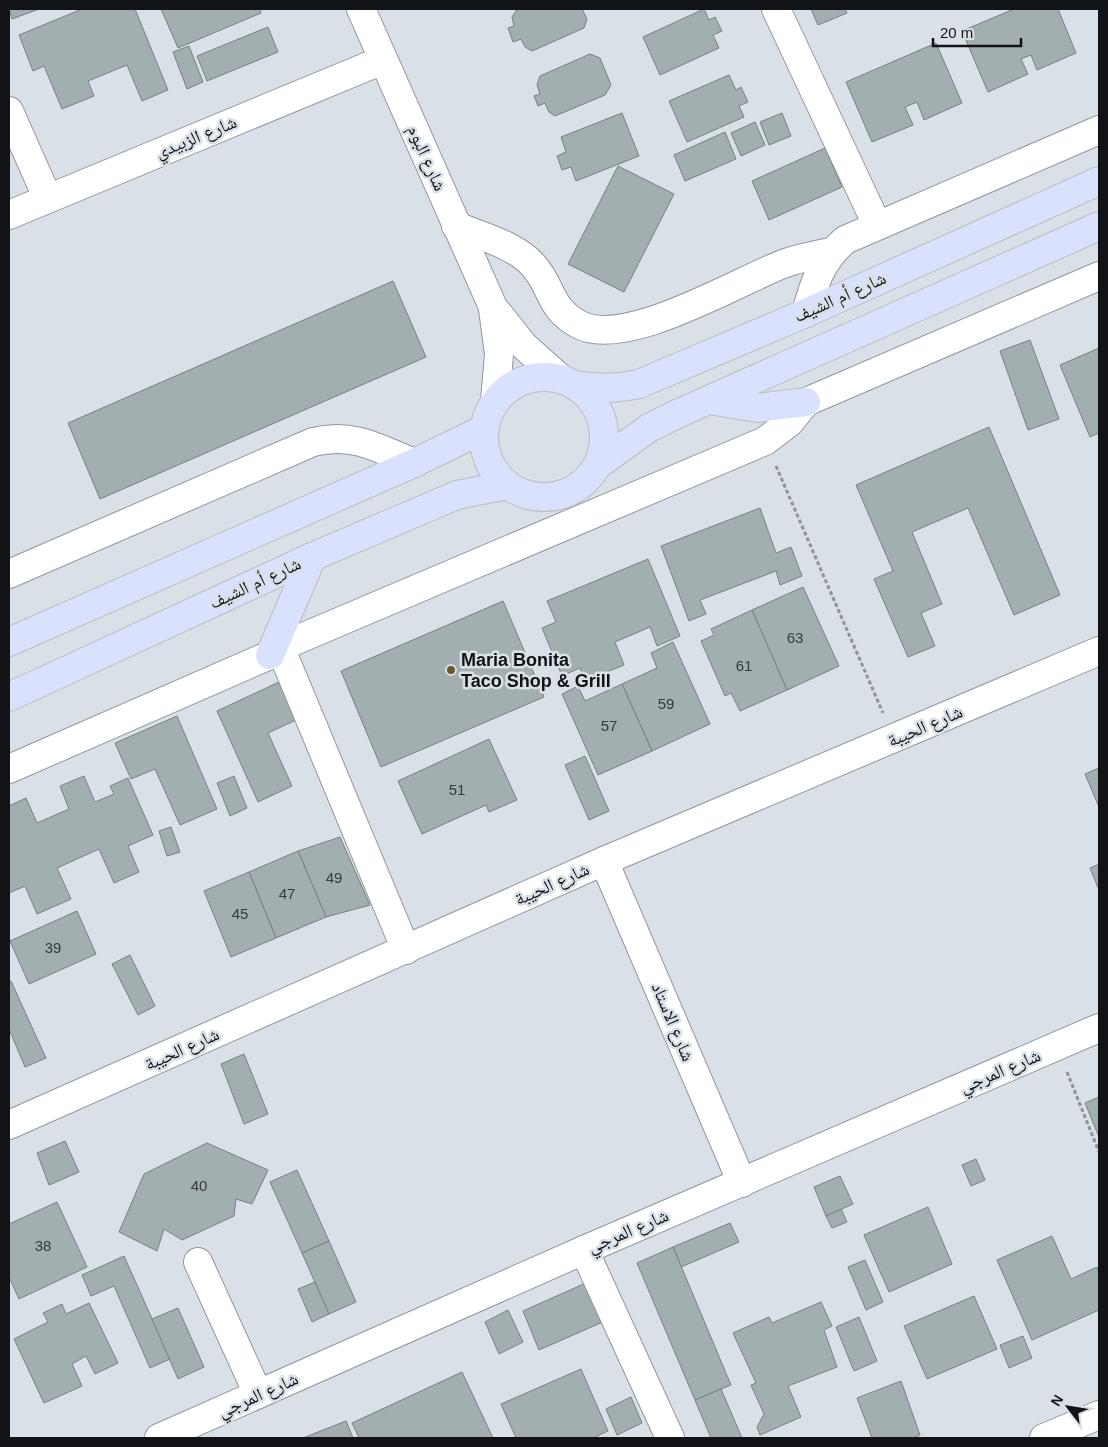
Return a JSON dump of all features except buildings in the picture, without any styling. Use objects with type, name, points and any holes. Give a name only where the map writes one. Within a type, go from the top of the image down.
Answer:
[{"type":"main road","name":"شارع أم الشيف","points":[[568,382],[596,388],[617,388],[639,384],[806,313],[1099,181]]},
{"type":"main road","points":[[599,464],[604,446],[604,428],[593,403],[568,382],[539,377],[518,382],[505,390],[495,401],[484,429],[484,445],[488,460],[496,474],[507,485],[523,494],[540,497],[557,496],[581,484],[599,464],[649,428],[1099,226]]},
{"type":"main road","points":[[709,400],[757,408],[806,402]]},
{"type":"main road","points":[[9,642],[414,463],[484,429]]},
{"type":"main road","name":"شارع أم الشيف","points":[[9,697],[312,557],[457,495],[507,485]]},
{"type":"main road","points":[[275,651],[312,557]]},
{"type":"street","name":"شارع البوم","points":[[361,9],[492,307],[524,346],[568,382]]},
{"type":"street","points":[[776,9],[877,225]]},
{"type":"street","name":"شارع الزبيدي","points":[[9,215],[47,197],[384,60]]},
{"type":"street","points":[[9,111],[47,197]]},
{"type":"street","points":[[806,313],[818,271],[831,252],[844,240],[1099,130]]},
{"type":"street","points":[[456,226],[525,257],[541,275],[554,303],[567,318],[584,327],[603,331],[652,322],[783,264],[831,252]]},
{"type":"street","points":[[9,769],[275,651],[765,441],[790,422],[806,402],[1099,276]]},
{"type":"street","name":"شارع البوم","points":[[492,307],[499,354],[495,401]]},
{"type":"street","points":[[9,574],[313,442],[332,437],[356,439],[414,463]]},
{"type":"street","points":[[275,651],[406,950]]},
{"type":"street","name":"شارع الحيبة","points":[[9,1126],[604,861],[1099,651]]},
{"type":"street","name":"شارع الاستاد","points":[[604,861],[742,1183]]},
{"type":"street","name":"شارع المرجي","points":[[159,1438],[584,1250],[1099,1028]]},
{"type":"street","points":[[584,1250],[670,1438]]},
{"type":"street","points":[[198,1262],[258,1394]]},
{"type":"street","points":[[1044,1438],[1099,1415]]},
{"type":"path","points":[[765,441],[894,739]]},
{"type":"path","points":[[1056,1046],[1099,1152]]},
{"type":"place","name":"Maria Bonita Taco Shop & Grill","points":[[451,670]]}]
